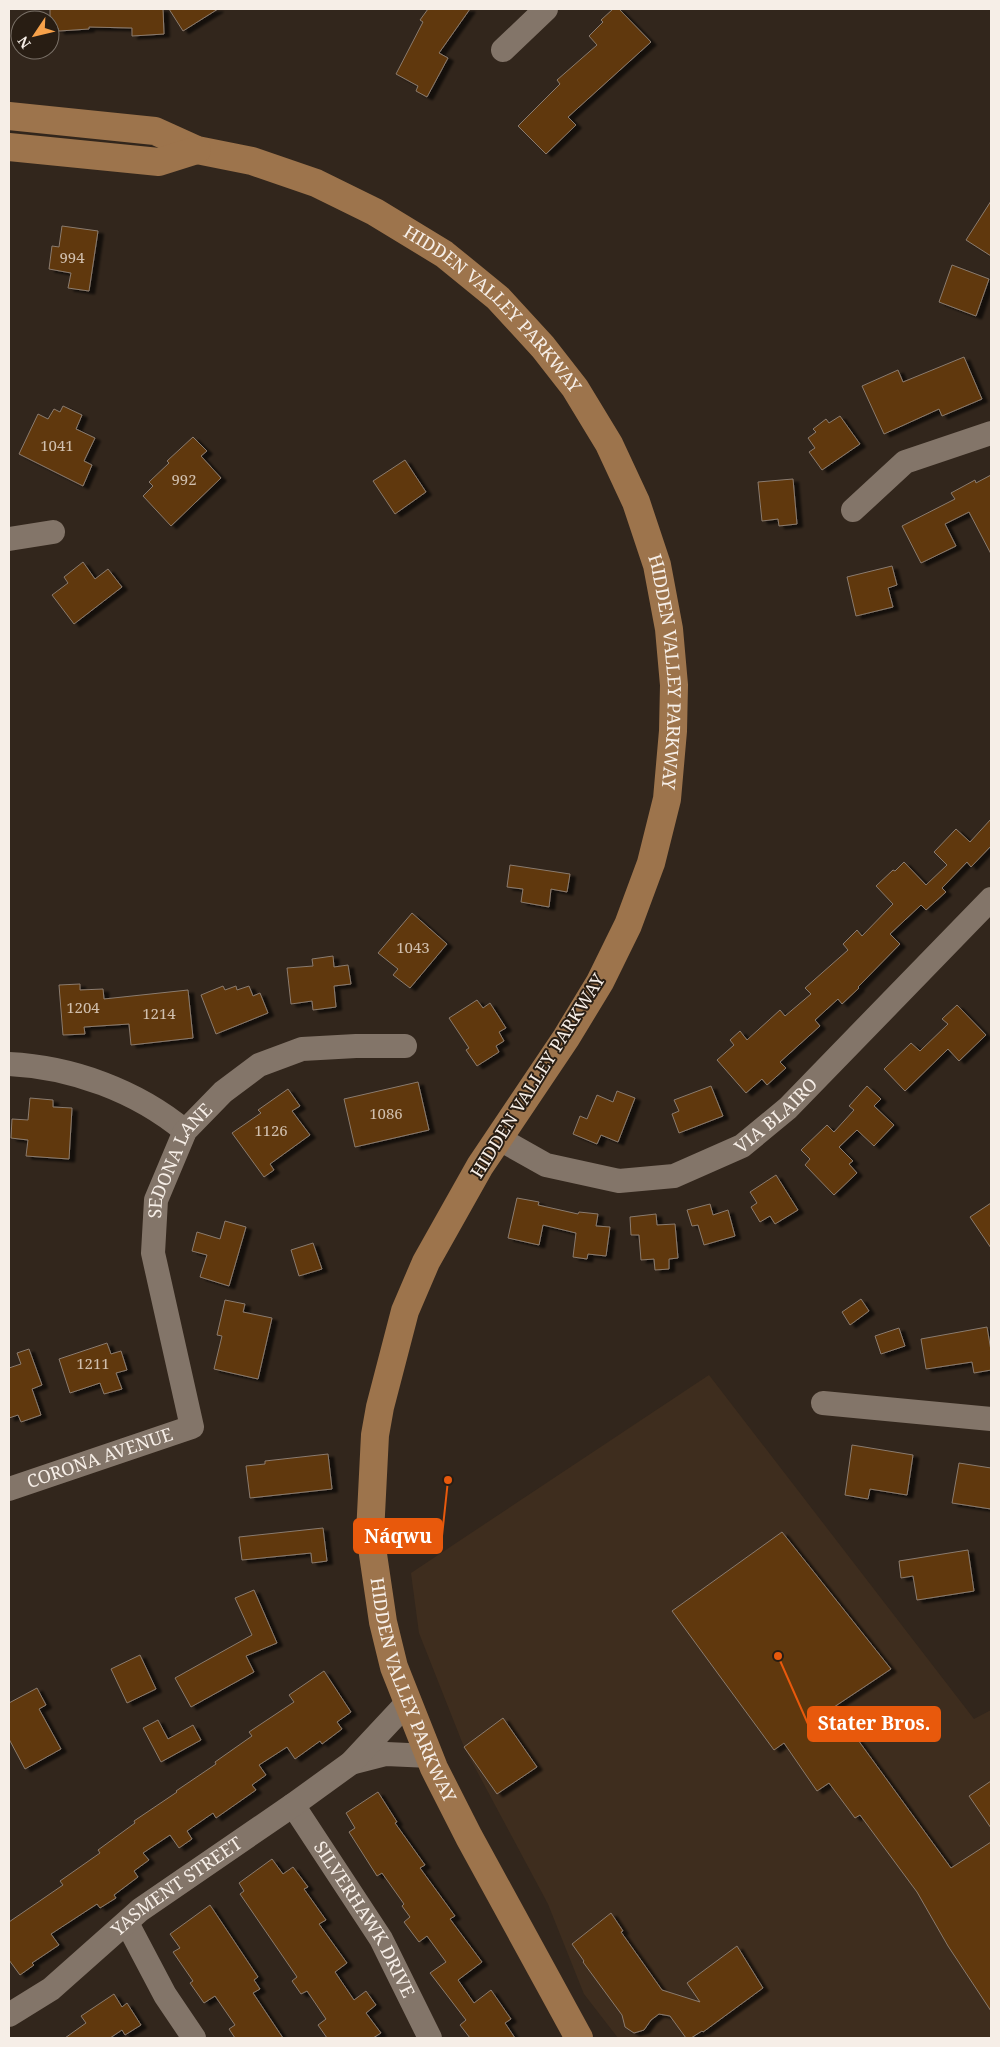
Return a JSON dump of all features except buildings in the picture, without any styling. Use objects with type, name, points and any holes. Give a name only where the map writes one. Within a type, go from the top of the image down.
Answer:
[{"type":"main road","name":"HIDDEN VALLEY PARKWAY","points":[[9,116],[156,131],[197,150],[252,161],[316,183],[376,212],[444,254],[498,298],[548,354],[575,388],[609,444],[636,502],[657,565],[670,629],[674,685],[673,731],[666,799],[651,863],[628,925],[600,982],[566,1038],[480,1166],[430,1254],[405,1311],[380,1407],[375,1435],[370,1534],[383,1622],[394,1667],[430,1756],[469,1837],[579,2038]]},
{"type":"main road","name":"HIDDEN VALLEY PARKWAY","points":[[9,147],[159,162],[197,150]]},
{"type":"street","points":[[503,50],[546,9]]},
{"type":"street","points":[[852,510],[905,462],[991,433]]},
{"type":"street","points":[[9,539],[53,532]]},
{"type":"street","name":"VIA BLAIRO","points":[[498,1138],[546,1165],[619,1181],[674,1176],[742,1146],[788,1108],[991,899]]},
{"type":"street","name":"SEDONA LANE","points":[[192,1427],[152,1253],[156,1200],[185,1131],[223,1092],[259,1065],[302,1049],[405,1046]]},
{"type":"street","points":[[9,1064],[32,1065],[100,1081],[168,1117],[185,1131]]},
{"type":"street","points":[[822,1403],[991,1419]]},
{"type":"street","name":"CORONA AVENUE","points":[[9,1489],[192,1427]]},
{"type":"street","name":"YASMENT STREET","points":[[9,2014],[51,1989],[140,1910],[351,1763],[407,1703]]},
{"type":"street","name":"YASMENT STREET","points":[[351,1763],[386,1754],[430,1756]]},
{"type":"street","name":"SILVERHAWK DRIVE","points":[[293,1805],[380,1939],[430,2038]]},
{"type":"street","points":[[127,1923],[164,1995],[194,2038]]},
{"type":"shaded area","points":[[709,1375],[974,1719],[991,1710],[991,2038],[618,2038],[584,1994],[548,1904],[464,1747],[419,1633],[411,1573]]},
{"type":"place","name":"Náqwu","points":[[448,1480]]},
{"type":"place","name":"Stater Bros.","points":[[778,1656]]}]
